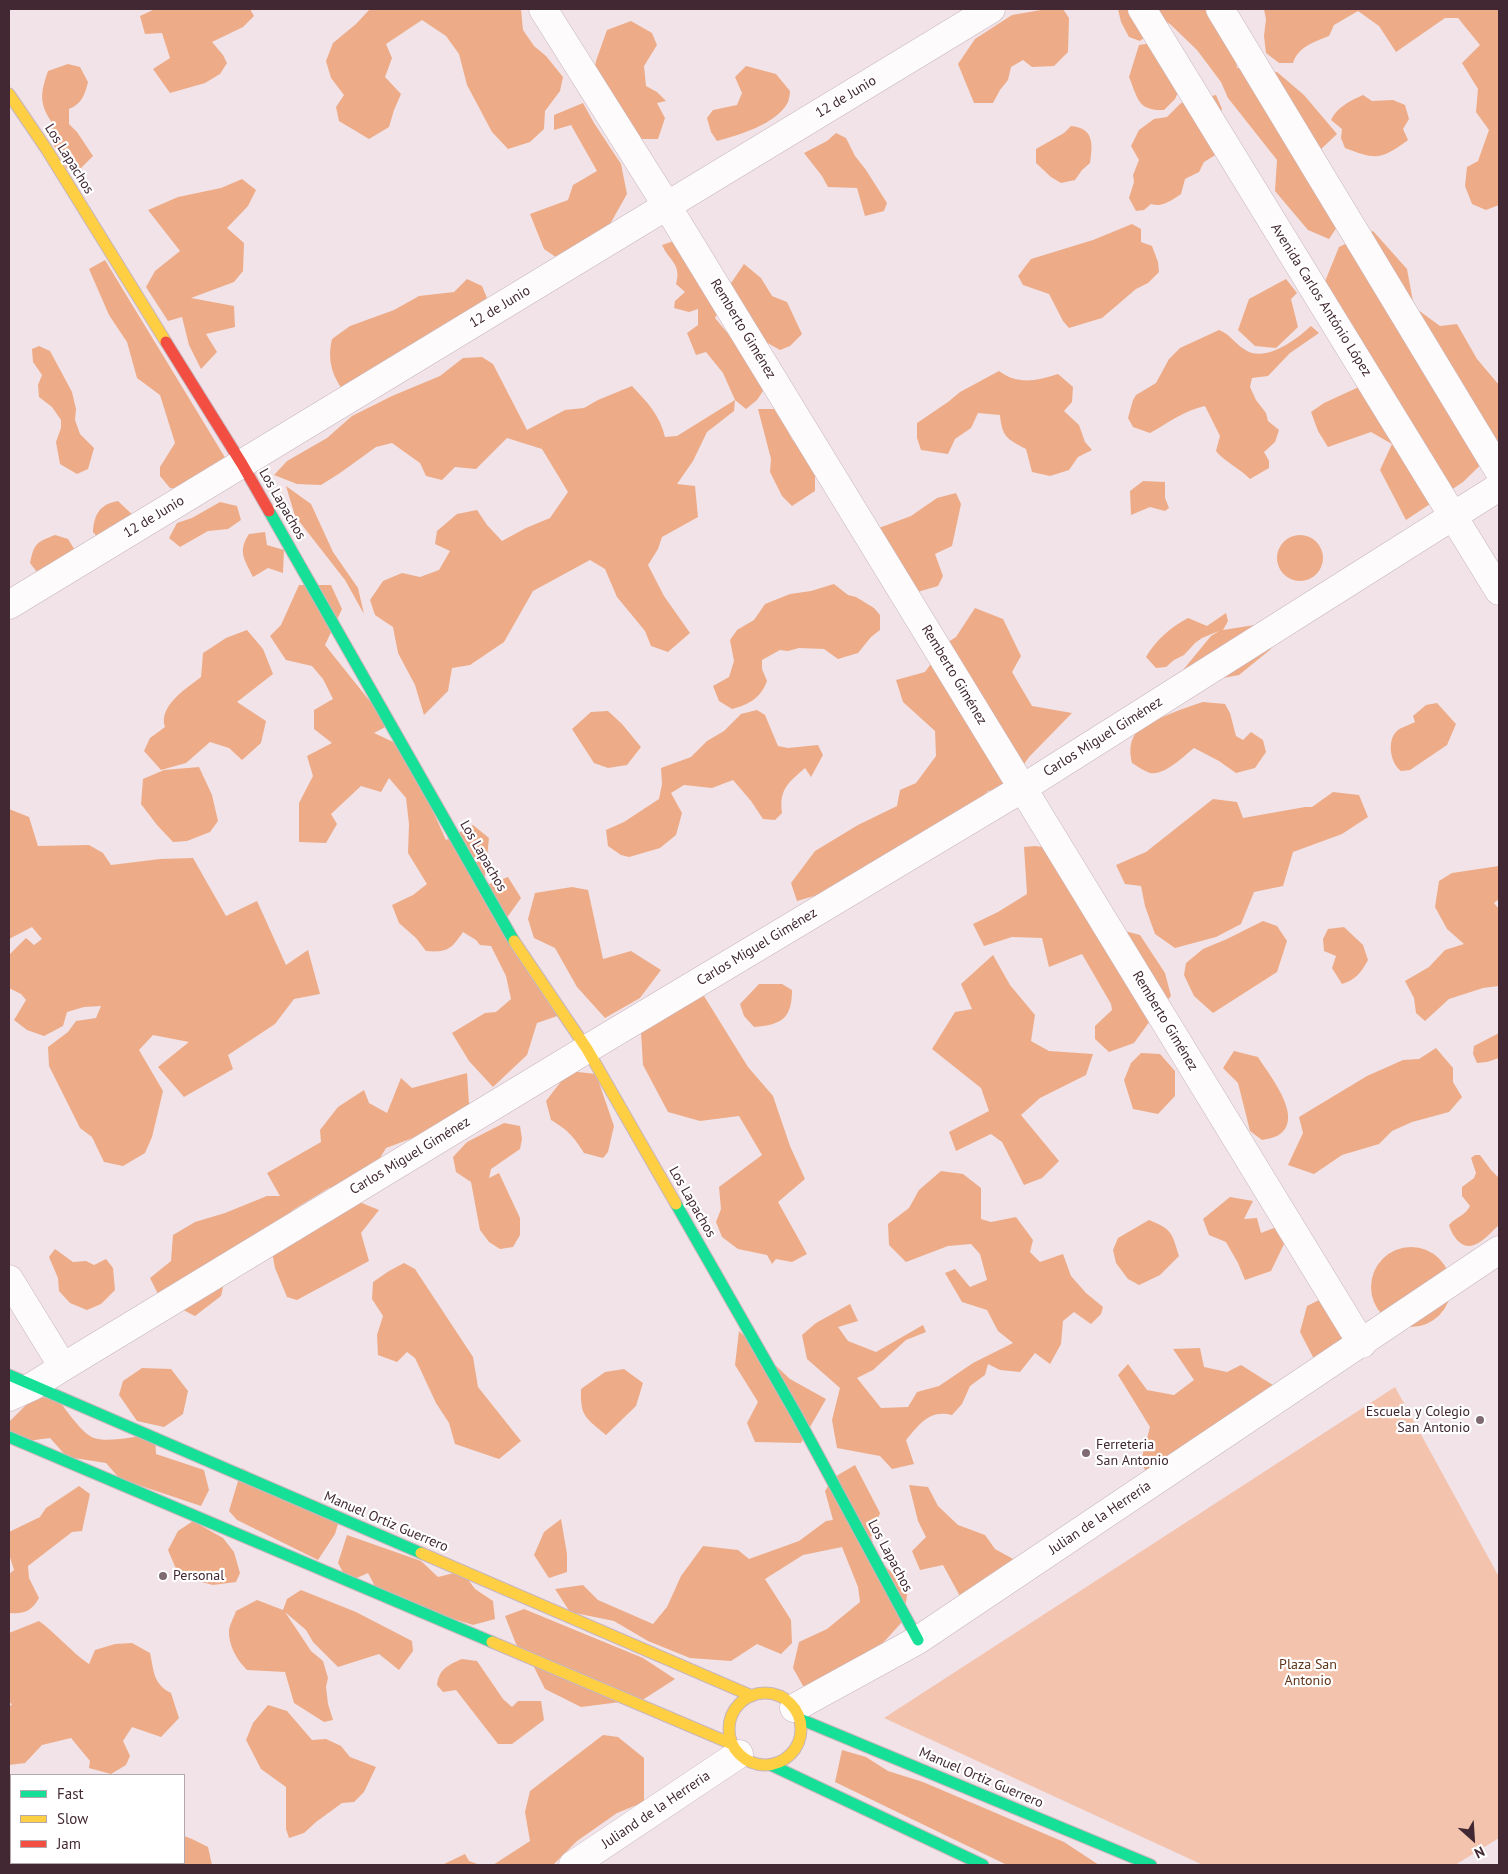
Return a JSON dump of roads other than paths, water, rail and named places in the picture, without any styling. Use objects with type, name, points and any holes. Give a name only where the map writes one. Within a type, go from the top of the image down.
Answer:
[{"type":"street","name":"Remberto Giménez","points":[[543,9],[667,206],[1362,1344]]},
{"type":"street","name":"12 de Junio","points":[[9,605],[992,9]]},
{"type":"street","name":"Avenida Carlos António López","points":[[1142,9],[1499,591]]},
{"type":"street","points":[[1220,9],[1499,471]]},
{"type":"street","name":"Los Lapachos","points":[[9,94],[47,150],[242,464],[518,948],[587,1048],[796,1414],[918,1640]]},
{"type":"street","name":"Carlos Miguel Giménez","points":[[17,1386],[63,1368],[587,1048],[1023,788],[1499,487]]},
{"type":"street","name":"Julian de la Herrería","points":[[797,1714],[918,1640],[1362,1344],[1499,1250]]},
{"type":"street","points":[[9,1279],[63,1368]]},
{"type":"street","name":"Manuel Ortiz Guerrero","points":[[17,1386],[752,1696],[764,1693],[776,1694],[786,1700],[797,1714],[1151,1865]]},
{"type":"street","points":[[9,1436],[736,1749],[754,1763],[771,1765],[983,1865]]},
{"type":"street","points":[[736,1749],[729,1733],[730,1721],[734,1710],[742,1701],[752,1696]]},
{"type":"street","points":[[771,1765],[783,1760],[792,1753],[798,1743],[801,1731],[797,1714]]},
{"type":"street","name":"Juliand de la Herreria","points":[[573,1865],[736,1749]]},
{"type":"place","name":"Escuela y Colegio San Antonio","points":[[1480,1420]]},
{"type":"place","name":"Ferreteria San Antonio","points":[[1086,1453]]},
{"type":"place","name":"Personal","points":[[163,1576]]},
{"type":"park label","name":"Plaza San Antonio","points":[[1308,1674]]}]
